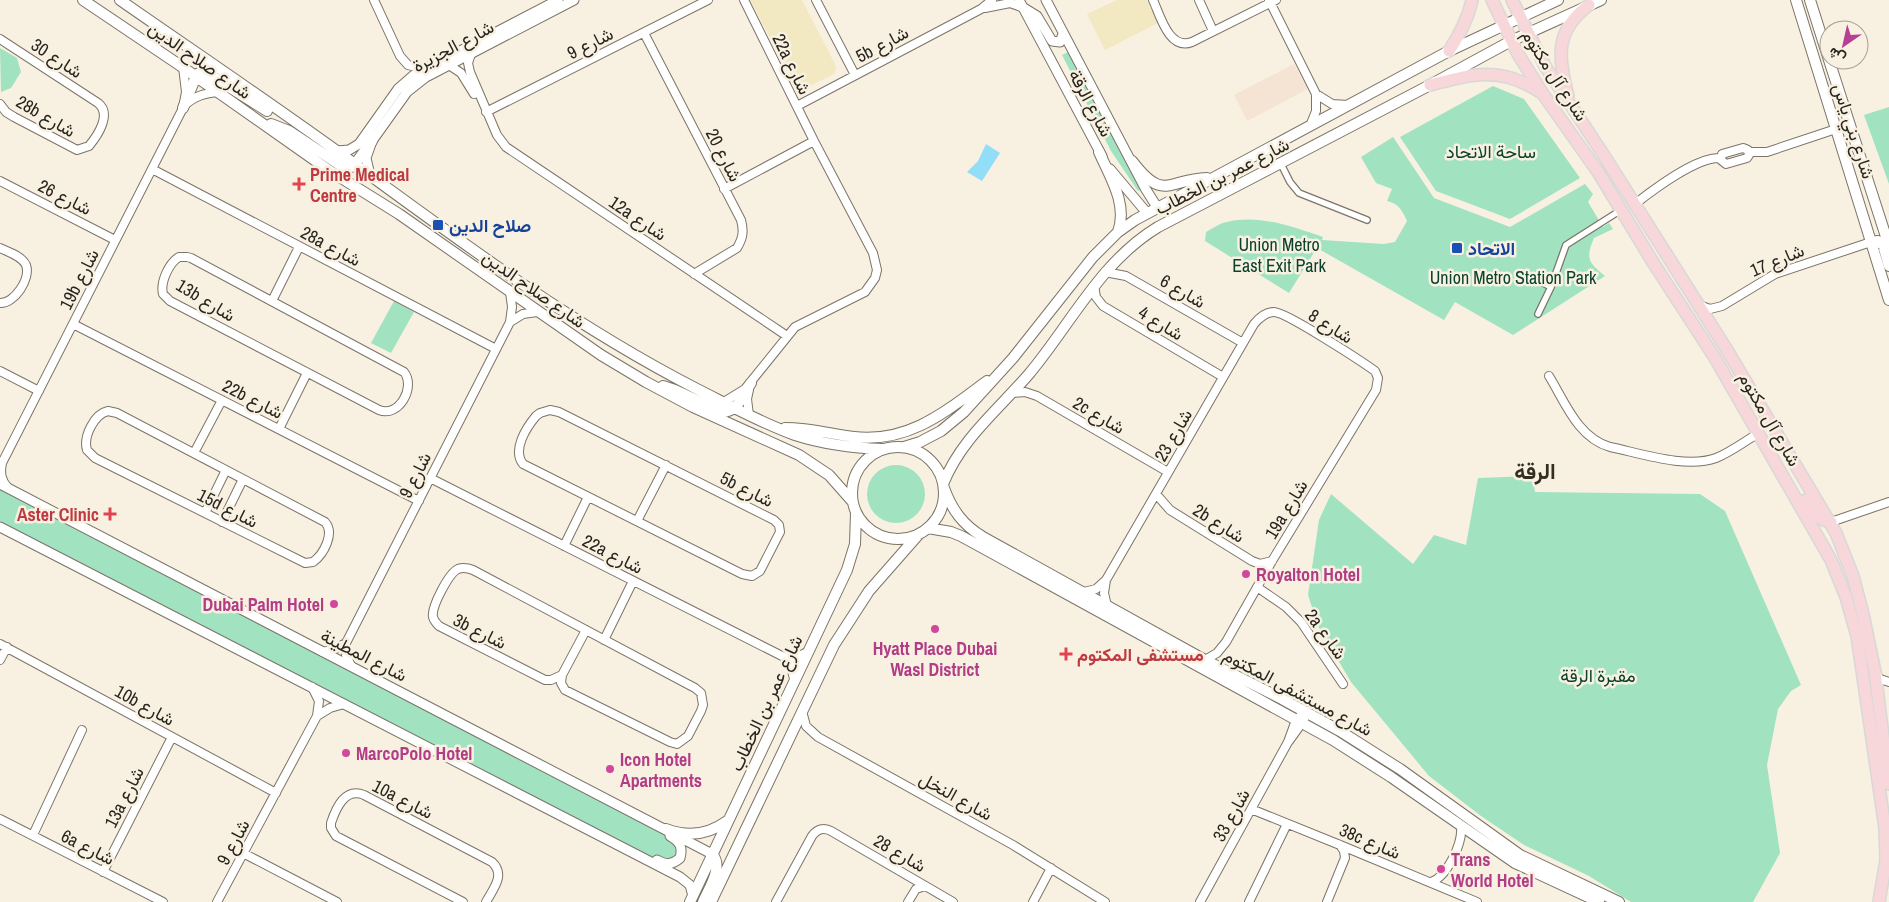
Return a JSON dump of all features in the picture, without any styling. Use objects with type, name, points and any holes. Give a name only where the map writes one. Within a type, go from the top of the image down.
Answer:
[{"type":"main road","name":"شارع صلاح الدين","points":[[83,0],[196,76],[341,179],[399,214],[601,355],[654,387],[719,420],[800,455],[829,475],[852,501]]},
{"type":"main road","name":"شارع صلاح الدين","points":[[120,0],[337,151],[420,213],[589,326],[661,370],[749,415],[795,435],[834,445],[883,449]]},
{"type":"main road","points":[[1449,51],[1461,33],[1469,14],[1472,0]]},
{"type":"main road","name":"شارع آل مكتوم","points":[[1492,0],[1510,41],[1543,94],[1586,154],[1715,358],[1840,578],[1857,636],[1885,828],[1886,860],[1879,902]]},
{"type":"main road","name":"شارع آل مكتوم","points":[[1512,0],[1545,66],[1570,106],[1604,154],[1699,305],[1831,522],[1853,576],[1863,614],[1874,672],[1889,784]]},
{"type":"main road","name":"شارع عمر بن الخطاب","points":[[904,447],[928,438],[953,422],[975,402],[1030,338],[1093,257],[1118,232],[1157,207],[1449,51],[1503,24],[1558,0]]},
{"type":"main road","name":"شارع عمر بن الخطاب","points":[[944,486],[952,465],[968,439],[1012,393],[1094,286],[1133,244],[1158,227],[1430,85],[1510,41],[1601,0]]},
{"type":"main road","name":"شارع بني ياس","points":[[1796,0],[1871,242]]},
{"type":"main road","name":"شارع بني ياس","points":[[1810,0],[1819,28]]},
{"type":"main road","points":[[1570,106],[1560,63],[1562,42],[1572,21],[1589,5]]},
{"type":"main road","name":"شارع بني ياس","points":[[1832,70],[1887,242]]},
{"type":"main road","points":[[183,108],[196,76],[200,72],[207,73],[272,114],[291,120]]},
{"type":"main road","points":[[1430,85],[1463,76],[1489,74],[1517,79],[1543,94]]},
{"type":"main road","points":[[260,121],[289,131],[343,167],[352,167],[372,141]]},
{"type":"main road","points":[[1841,144],[1848,152],[1852,161],[1874,230],[1887,242]]},
{"type":"main road","points":[[1099,152],[1120,201],[1122,216],[1118,232]]},
{"type":"main road","points":[[1132,161],[1147,179],[1162,186],[1174,186],[1197,179],[1214,178]]},
{"type":"main road","points":[[1157,207],[1170,221]]},
{"type":"main road","points":[[1147,213],[1158,227]]},
{"type":"main road","points":[[1871,242],[1880,242],[1885,260],[1889,300]]},
{"type":"main road","points":[[1715,358],[1727,350]]},
{"type":"main road","points":[[776,428],[808,429],[856,437],[889,436],[905,432],[941,416],[1004,368]]},
{"type":"main road","points":[[654,387],[668,387],[722,412],[735,408],[751,383]]},
{"type":"main road","points":[[1759,433],[1778,454],[1813,512],[1820,519],[1831,522]]},
{"type":"main road","points":[[904,447],[915,450],[929,460],[940,473],[944,486],[939,514],[928,528],[919,534],[905,539],[890,538],[876,534],[865,525],[856,513],[852,501],[853,484],[865,460],[883,449],[904,447]]},
{"type":"main road","name":"شارع مستشفى المكتوم","points":[[944,486],[955,512],[972,530],[1205,660],[1340,730],[1400,769],[1520,855],[1619,902]]},
{"type":"main road","name":"شارع عمر بن الخطاب","points":[[691,899],[850,564],[855,544],[856,513]]},
{"type":"main road","name":"شارع مستشفى المكتوم","points":[[928,528],[961,536],[1300,722],[1391,777],[1523,867],[1599,902]]},
{"type":"main road","name":"شارع عمر بن الخطاب","points":[[711,902],[834,645],[856,608],[882,574],[919,534]]},
{"type":"main road","points":[[666,829],[680,834],[696,834],[714,829],[728,821]]},
{"type":"main road","points":[[703,902],[718,867],[718,862],[712,854]]},
{"type":"street","points":[[374,0],[400,56],[408,64],[424,70]]},
{"type":"street","name":"شارع الجزيرة","points":[[337,151],[349,150],[359,144],[398,89],[414,74],[557,0]]},
{"type":"street","points":[[530,23],[541,14],[566,0]]},
{"type":"street","name":"شارع الجزيرة","points":[[370,175],[366,158],[372,141],[407,92],[419,82],[449,65],[574,0]]},
{"type":"street","name":"شارع 9","points":[[486,112],[708,0]]},
{"type":"street","name":"22a شارع","points":[[744,0],[872,253],[877,270],[875,278],[865,292],[795,327],[787,336]]},
{"type":"street","points":[[816,0],[855,75]]},
{"type":"street","name":"5b شارع","points":[[796,106],[981,9],[992,0]]},
{"type":"street","name":"شارع الرقة","points":[[1046,0],[1145,188],[1157,207]]},
{"type":"street","points":[[1153,0],[1166,28],[1174,40],[1182,44],[1192,42],[1272,1],[1316,94],[1316,111],[1310,126]]},
{"type":"street","points":[[1199,0],[1212,31]]},
{"type":"street","name":"5b شارع","points":[[981,9],[1003,3],[1021,4]]},
{"type":"street","points":[[1021,4],[1037,16],[1052,41],[1060,42],[1064,34]]},
{"type":"street","name":"شارع الرقة","points":[[1021,4],[1099,152],[1117,179],[1147,213]]},
{"type":"street","name":"شارع 20","points":[[644,32],[743,227],[741,242],[731,252],[694,274]]},
{"type":"street","name":"شارع 30","points":[[0,39],[98,103]]},
{"type":"street","name":"12a شارع","points":[[470,54],[468,68],[486,112],[497,135],[512,152],[787,336]]},
{"type":"street","name":"12a شارع","points":[[449,65],[461,73],[486,112]]},
{"type":"street","name":"19b شارع","points":[[10,489],[2,478],[1,464],[183,108],[186,83],[183,67]]},
{"type":"street","name":"19b شارع","points":[[183,108],[203,94],[219,92]]},
{"type":"street","points":[[1316,94],[1332,104],[1351,105]]},
{"type":"street","name":"28b شارع","points":[[1,107],[14,117],[74,149],[82,150],[92,143],[104,117],[103,109],[98,103]]},
{"type":"street","points":[[1635,204],[1656,188],[1702,161],[1720,158],[1724,153],[1743,148],[1749,152],[1767,152],[1836,129]]},
{"type":"street","points":[[724,189],[814,141]]},
{"type":"street","points":[[1280,164],[1299,194],[1367,220]]},
{"type":"street","name":"28a شارع","points":[[152,169],[496,349]]},
{"type":"street","name":"شارع 26","points":[[0,181],[115,240]]},
{"type":"street","points":[[1538,314],[1551,287],[1566,245],[1621,210]]},
{"type":"street","name":"شارع 17","points":[[1699,305],[1710,309],[1722,306],[1775,274],[1871,242]]},
{"type":"street","points":[[272,301],[300,246]]},
{"type":"street","points":[[0,248],[22,260],[27,270],[25,280],[13,300],[4,304],[0,303]]},
{"type":"street","name":"13b شارع","points":[[179,257],[188,257],[272,301],[400,370],[407,376],[409,385],[397,408],[384,412],[170,301],[163,294],[163,284],[176,260],[179,257]]},
{"type":"street","name":"شارع 6","points":[[1106,272],[1126,276],[1243,343]]},
{"type":"street","points":[[1538,280],[1551,287]]},
{"type":"street","name":"شارع 4","points":[[1094,286],[1096,297],[1103,306],[1223,377]]},
{"type":"street","name":"شارع 9","points":[[346,643],[510,322],[512,307],[510,292]]},
{"type":"street","points":[[510,322],[523,314],[537,312]]},
{"type":"street","name":"شارع 23","points":[[1106,580],[1243,343],[1259,318],[1273,312]]},
{"type":"street","name":"شارع 8","points":[[1273,312],[1289,318],[1371,369]]},
{"type":"street","name":"22b شارع","points":[[73,324],[418,500]]},
{"type":"street","points":[[724,402],[739,394],[751,383],[787,336]]},
{"type":"street","name":"19a شارع","points":[[1205,660],[1217,653],[1226,642],[1272,561],[1376,390],[1378,378],[1371,369]]},
{"type":"street","points":[[0,371],[39,391]]},
{"type":"street","points":[[279,429],[307,373]]},
{"type":"street","points":[[1549,376],[1584,432],[1600,444],[1610,447],[1678,461],[1704,461],[1716,458],[1759,433]]},
{"type":"street","points":[[749,415],[747,399],[751,383]]},
{"type":"street","name":"2c شارع","points":[[1012,393],[1025,392],[1036,396],[1168,472]]},
{"type":"street","points":[[194,453],[222,400]]},
{"type":"street","name":"15d شارع","points":[[108,410],[194,453],[325,522],[330,530],[329,539],[317,559],[308,563],[222,522],[94,458],[90,455],[85,444],[97,417],[108,410]]},
{"type":"street","name":"5b شارع","points":[[550,410],[559,412],[666,465],[777,522],[780,532],[763,567],[756,574],[747,576],[527,467],[520,460],[518,450],[533,420],[540,413],[550,410]]},
{"type":"street","points":[[637,521],[666,465]]},
{"type":"street","points":[[205,513],[226,470]]},
{"type":"street","name":"22a شارع","points":[[430,478],[782,656]]},
{"type":"street","points":[[222,522],[243,479]]},
{"type":"street","name":"شارع المطينة","points":[[0,484],[712,854]]},
{"type":"street","name":"2b شارع","points":[[1156,494],[1170,510],[1252,561],[1264,564],[1272,561]]},
{"type":"street","points":[[564,546],[588,497]]},
{"type":"street","points":[[1831,522],[1889,502]]},
{"type":"street","points":[[0,527],[687,881],[692,890],[691,899]]},
{"type":"street","name":"3b شارع","points":[[468,568],[473,570],[687,683],[701,693],[703,704],[691,731],[683,741],[677,744],[569,692],[562,687],[562,675],[551,680],[544,680],[439,626],[435,622],[433,611],[450,576],[458,569],[468,568]]},
{"type":"street","points":[[1084,592],[1096,589],[1106,580]]},
{"type":"street","points":[[1106,580],[1104,593],[1107,606]]},
{"type":"street","points":[[604,640],[633,581]]},
{"type":"street","name":"2a شارع","points":[[1257,587],[1281,603],[1296,617],[1343,684]]},
{"type":"street","points":[[562,675],[586,630]]},
{"type":"street","points":[[323,652],[335,649],[346,643],[346,655],[351,666]]},
{"type":"street","points":[[0,660],[4,645]]},
{"type":"street","name":"10b شارع","points":[[4,645],[276,793]]},
{"type":"street","points":[[782,656],[796,658],[807,652]]},
{"type":"street","points":[[782,656],[791,666],[794,679]]},
{"type":"street","points":[[1874,672],[1880,679],[1889,682]]},
{"type":"street","points":[[312,687],[319,701],[317,716]]},
{"type":"street","points":[[317,716],[330,708],[344,704]]},
{"type":"street","name":"شارع النخل","points":[[802,710],[806,726],[816,735],[1051,868],[1105,902]]},
{"type":"street","name":"شارع 33","points":[[1200,902],[1306,711]]},
{"type":"street","name":"شارع 9","points":[[217,902],[317,716]]},
{"type":"street","points":[[33,836],[82,730]]},
{"type":"street","name":"13a شارع","points":[[103,872],[172,737]]},
{"type":"street","name":"10a شارع","points":[[463,902],[336,836],[331,828],[331,823],[345,797],[354,793],[364,795],[492,862],[498,869],[499,877],[486,902]]},
{"type":"street","name":"38c شارع","points":[[1251,810],[1340,844],[1477,902]]},
{"type":"street","points":[[587,829],[603,832],[668,864],[680,858],[682,851],[678,842],[633,812]]},
{"type":"street","points":[[0,829],[2,820]]},
{"type":"street","name":"6a شارع","points":[[2,820],[162,902]]},
{"type":"street","points":[[1249,902],[1287,824]]},
{"type":"street","points":[[1431,882],[1444,874],[1458,846],[1461,826]]},
{"type":"street","name":"شارع 28","points":[[776,902],[815,832],[823,829],[832,831],[953,902]]},
{"type":"street","points":[[1458,846],[1466,839],[1475,836]]},
{"type":"street","points":[[1327,902],[1344,858],[1344,851],[1340,844]]},
{"type":"street","points":[[1344,858],[1357,852]]},
{"type":"street","points":[[244,853],[337,902]]},
{"type":"street","points":[[1032,902],[1051,868]]},
{"type":"street","points":[[1444,874],[1444,882],[1447,889]]},
{"type":"street","points":[[908,902],[916,889],[925,886]]},
{"type":"shaded area","points":[[1294,64],[1308,89],[1247,121],[1234,95]]},
{"type":"green space","points":[[0,48],[17,58],[21,72],[11,88],[1,92]]},
{"type":"green space","points":[[1070,51],[1142,189],[1138,191],[1111,151],[1062,55]]},
{"type":"green space","name":"ساحة الاتحاد","points":[[1493,86],[1524,99],[1580,178],[1510,219],[1436,191],[1400,137]]},
{"type":"green space","points":[[1889,107],[1889,184],[1864,115]]},
{"type":"green space","name":"Union Metro Station Park","points":[[1393,137],[1434,198],[1510,227],[1585,184],[1593,194],[1588,202],[1603,227],[1609,223],[1613,229],[1594,238],[1589,256],[1595,268],[1605,276],[1513,335],[1455,302],[1444,320],[1317,248],[1318,246],[1289,293],[1205,241],[1206,232],[1219,225],[1239,220],[1251,220],[1288,226],[1323,237],[1322,240],[1384,244],[1395,242],[1407,221],[1400,208],[1387,201],[1392,189],[1376,183],[1361,157]]},
{"type":"green space","points":[[394,301],[414,312],[391,353],[371,343]]},
{"type":"green space","points":[[890,465],[902,465],[917,473],[925,488],[925,500],[917,515],[902,523],[890,523],[875,515],[867,500],[867,488],[875,473]]},
{"type":"green space","name":"مقبرة الرقة","points":[[1533,476],[1535,492],[1700,494],[1725,511],[1801,685],[1791,691],[1778,709],[1767,765],[1780,853],[1753,902],[1631,902],[1589,876],[1524,845],[1481,816],[1429,776],[1351,682],[1318,626],[1308,595],[1319,520],[1331,494],[1413,564],[1434,535],[1466,545],[1478,478]]},
{"type":"green space","points":[[0,488],[686,839],[671,868],[0,524]]},
{"type":"sand","points":[[750,0],[802,0],[835,64],[834,74],[804,89],[796,86]]},
{"type":"sand","points":[[1117,0],[1147,0],[1158,23],[1105,50],[1087,14]]},
{"type":"water","points":[[986,144],[1000,153],[982,181],[967,172],[978,161]]},
{"type":"place","name":"Prime Medical Centre","points":[[299,184]]},
{"type":"place","name":"صلاح الدين","points":[[438,225]]},
{"type":"place","name":"الاتحاد","points":[[1457,248]]},
{"type":"place","name":"Aster Clinic","points":[[110,514]]},
{"type":"place","name":"Royalton Hotel","points":[[1246,574]]},
{"type":"place","name":"Dubai Palm Hotel","points":[[334,604]]},
{"type":"place","name":"Hyatt Place Dubai Wasl District","points":[[935,629]]},
{"type":"place","name":"مستشفى المكتوم","points":[[1066,654]]},
{"type":"place","name":"MarcoPolo Hotel","points":[[346,753]]},
{"type":"place","name":"Icon Hotel Apartments","points":[[610,769]]},
{"type":"place","name":"Trans World Hotel","points":[[1441,869]]},
{"type":"district","name":"الرقة","points":[[1535,471]]},
{"type":"park label","name":"Union Metro East Exit Park","points":[[1279,254]]}]
